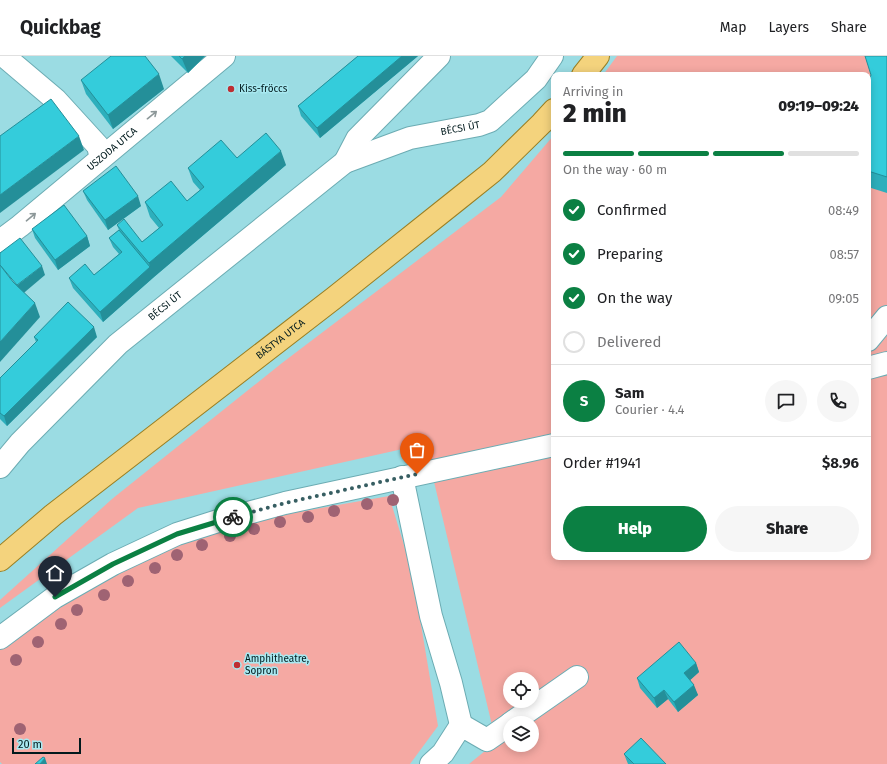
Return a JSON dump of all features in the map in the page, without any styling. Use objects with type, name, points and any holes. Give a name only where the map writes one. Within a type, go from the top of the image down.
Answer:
[{"type":"main road","points":[[585,72],[598,56]]},
{"type":"main road","name":"BÁSTYA UTCA","points":[[0,560],[53,515],[334,298],[492,172],[551,113]]},
{"type":"street","points":[[4,56],[56,100],[98,146],[101,158]]},
{"type":"street","name":"USZODA UTCA","points":[[0,241],[224,56]]},
{"type":"street","name":"BÉCSI ÚT","points":[[345,162],[357,139],[439,56]]},
{"type":"street","name":"BÉCSI ÚT","points":[[0,466],[20,443],[118,344],[345,162],[410,138],[479,125],[490,121],[536,79],[552,56]]},
{"type":"street","points":[[871,336],[887,316]]},
{"type":"street","points":[[871,367],[887,363]]},
{"type":"street","points":[[0,638],[55,597],[113,564],[177,534],[285,503],[551,446]]},
{"type":"street","points":[[402,478],[431,616],[451,683],[461,725],[443,753],[431,764]]},
{"type":"street","points":[[521,716],[577,677]]},
{"type":"street","points":[[461,725],[487,740],[503,729]]},
{"type":"shaded area","points":[[617,56],[887,56],[887,764],[469,764],[496,742],[425,444],[138,508],[0,608],[0,600],[112,499],[282,363],[501,197],[551,139],[551,560],[871,560],[871,72],[605,72]]},
{"type":"shaded area","points":[[389,496],[412,571],[438,726],[410,764],[2,764],[0,762],[0,648],[12,638],[108,574],[224,525]]},
{"type":"building","points":[[111,56],[145,56],[159,74],[108,115],[81,80]]},
{"type":"building","points":[[358,56],[402,56],[317,128],[298,106]]},
{"type":"building","points":[[865,56],[887,56],[887,177],[871,172],[870,72]]},
{"type":"building","points":[[51,99],[79,136],[0,195],[0,136]]},
{"type":"building","points":[[266,133],[281,151],[149,263],[117,225],[124,219],[142,242],[163,225],[145,202],[171,181],[187,201],[204,187],[188,168],[221,140],[237,158]]},
{"type":"building","points":[[116,166],[138,196],[105,220],[83,191]]},
{"type":"building","points":[[64,205],[87,236],[55,260],[32,229]]},
{"type":"building","points":[[119,230],[150,267],[100,312],[69,278],[85,264],[94,275],[122,252],[109,238]]},
{"type":"building","points":[[20,238],[42,266],[17,285],[0,265],[0,253]]},
{"type":"building","points":[[0,265],[13,282],[35,303],[0,342]]},
{"type":"building","points":[[68,302],[94,327],[4,416],[0,413],[0,378],[38,340],[34,337]]},
{"type":"building","points":[[679,642],[696,663],[684,673],[694,685],[674,702],[664,690],[654,698],[637,678]]},
{"type":"building","points":[[641,738],[666,764],[634,764],[624,754]]},
{"type":"building","points":[[43,757],[45,758],[40,764],[35,764]]},
{"type":"way so far","points":[[233,517],[285,503],[417,474]]},
{"type":"place","name":"Kiss-fröccs","points":[[231,89]]},
{"type":"place","name":"Amphitheatre, Sopron","points":[[237,665]]},
{"type":"route","points":[[55,597],[113,564],[177,534],[233,517]]}]
